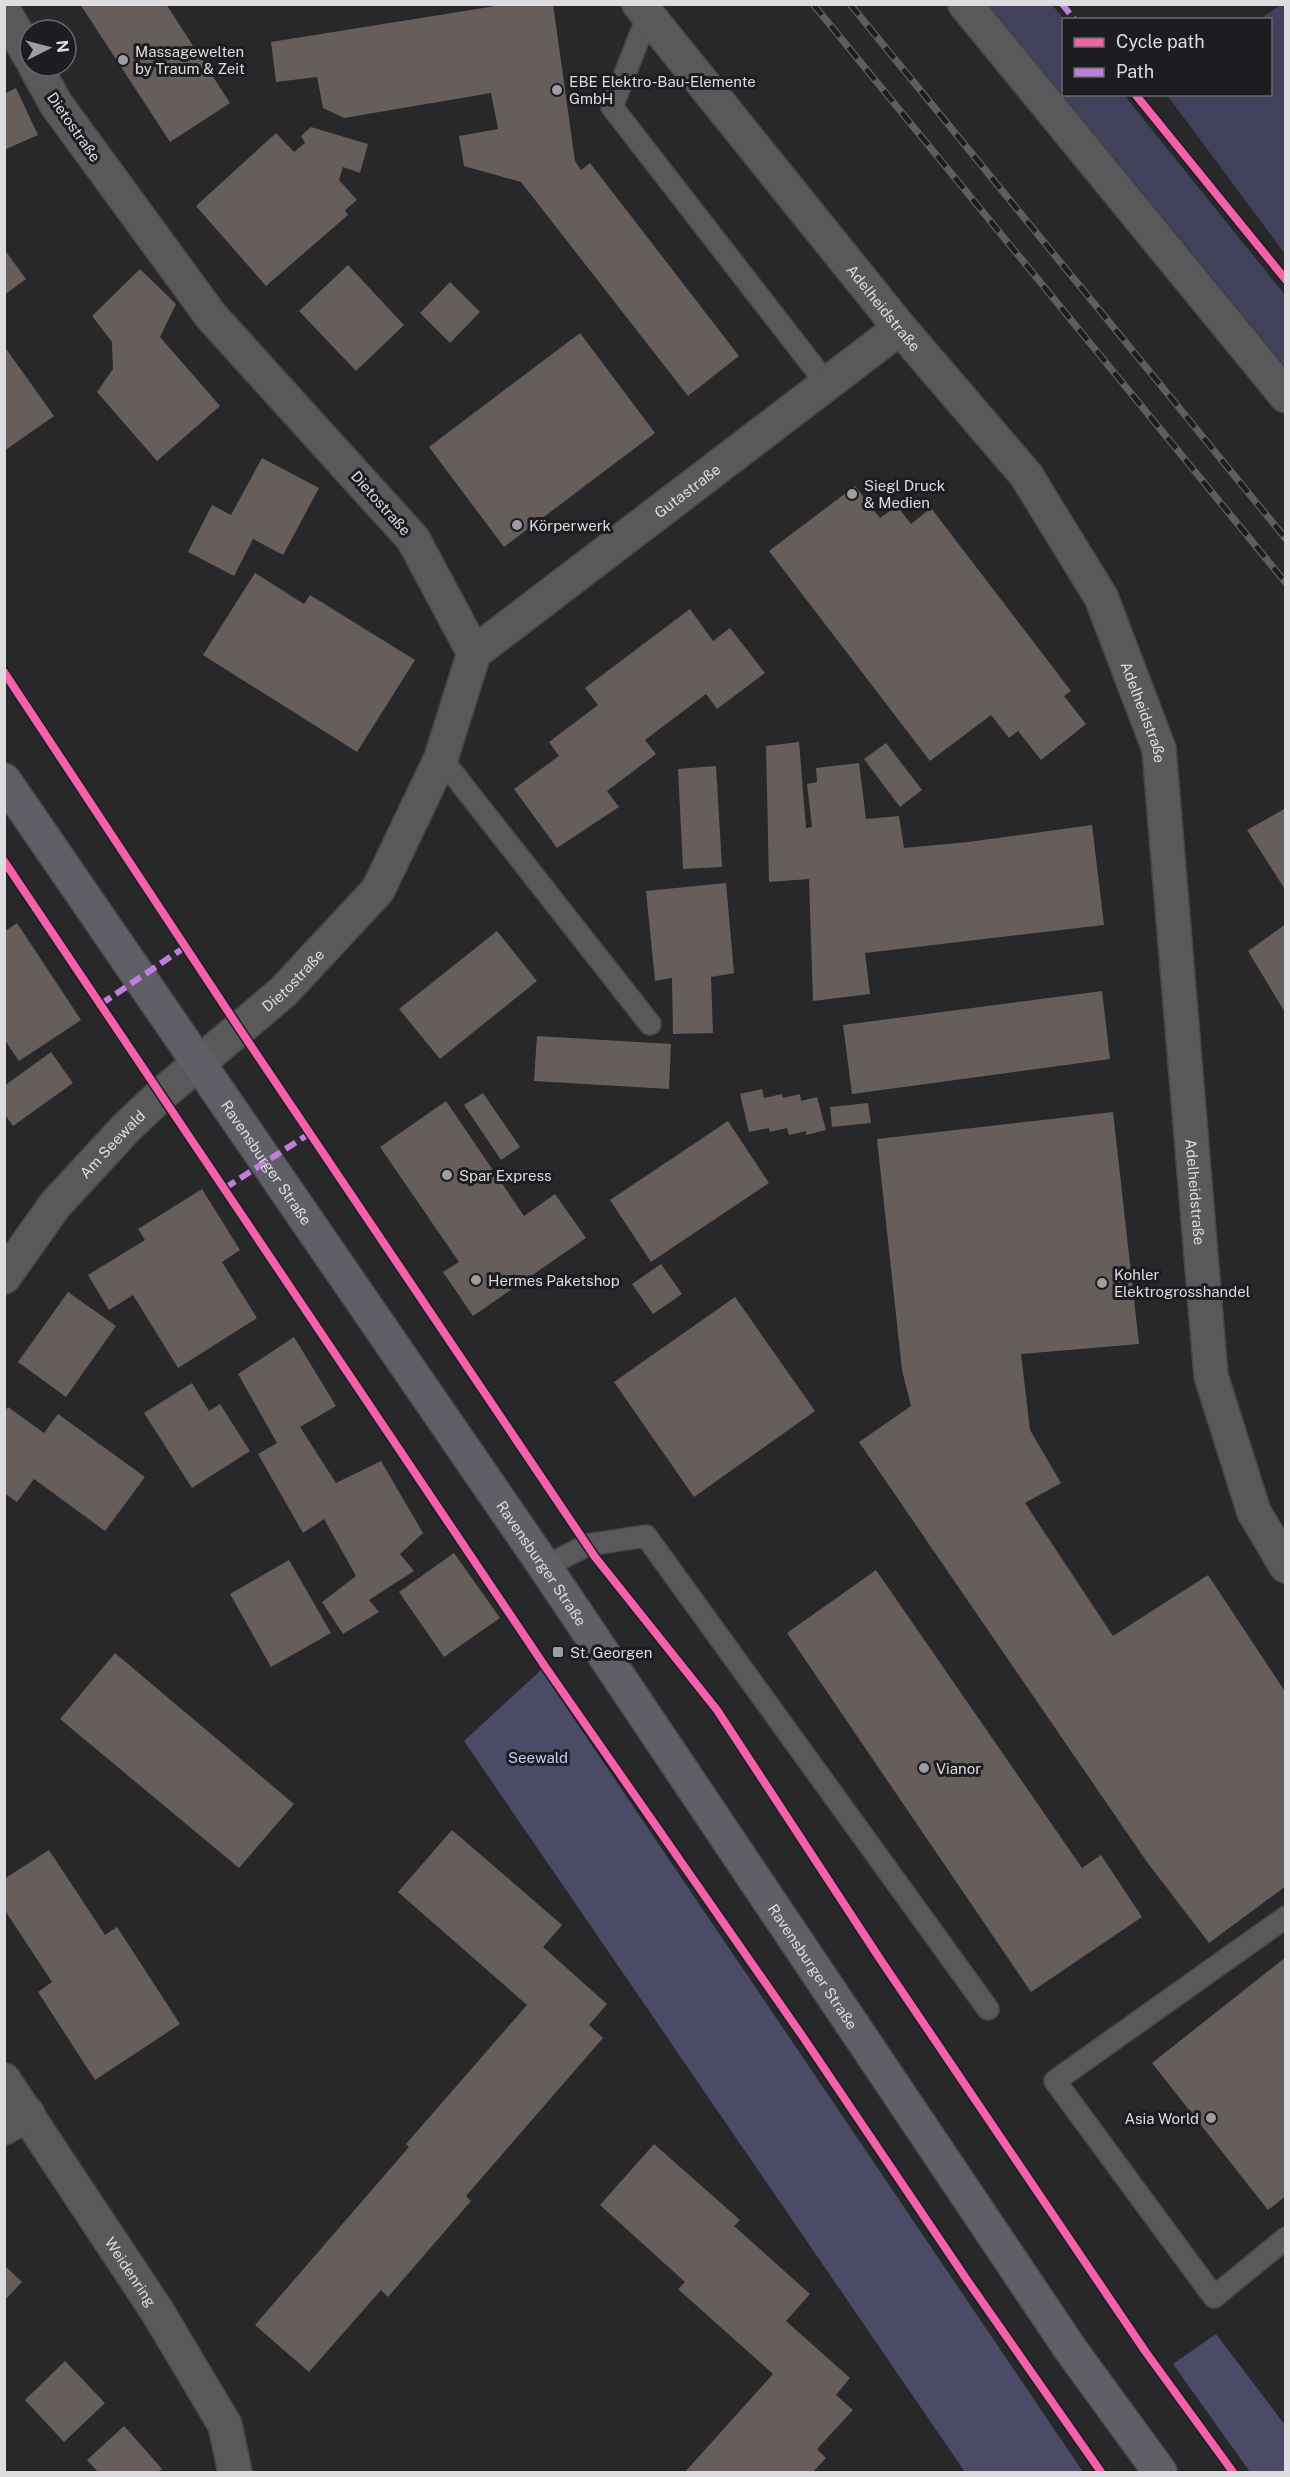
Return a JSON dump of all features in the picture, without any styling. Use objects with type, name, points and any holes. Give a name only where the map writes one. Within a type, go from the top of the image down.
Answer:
[{"type":"main road","name":"Ravensburger Straße","points":[[4,780],[545,1567],[1071,2350],[1160,2472]]},
{"type":"street","points":[[965,4],[1286,396]]},
{"type":"street","name":"Adelheidstraße","points":[[643,10],[900,328],[1026,475],[1101,597],[1159,749],[1211,1376],[1254,1512],[1286,1566]]},
{"type":"street","points":[[4,11],[18,36]]},
{"type":"street","name":"Dietostraße","points":[[42,78],[56,104],[211,316],[413,538],[474,653],[441,758],[378,890],[283,992],[239,1028]]},
{"type":"street","name":"Gutastraße","points":[[474,653],[900,328]]},
{"type":"street","name":"Am Seewald","points":[[4,1277],[55,1205],[126,1128],[239,1028]]},
{"type":"street","name":"Weidenring","points":[[4,2080],[16,2121],[157,2311],[225,2425],[236,2472]]},
{"type":"lane","points":[[643,10],[612,107],[827,384]]},
{"type":"lane","points":[[441,758],[650,1024]]},
{"type":"lane","points":[[545,1567],[587,1545],[646,1536],[988,2009]]},
{"type":"lane","points":[[1286,1917],[1055,2081],[1214,2297],[1286,2238]]},
{"type":"shaded area","points":[[1282,4],[1286,5],[1285,254],[1168,96],[1272,96],[1272,18],[1261,18]]},
{"type":"shaded area","points":[[989,5],[1052,5],[1063,18],[1062,94]]},
{"type":"shaded area","points":[[1064,96],[1125,96],[1285,295],[1285,366]]},
{"type":"green space","name":"Seewald","points":[[541,1670],[1083,2472],[965,2472],[464,1741]]},
{"type":"green space","points":[[1216,2334],[1285,2425],[1285,2472],[1250,2472],[1173,2364]]},
{"type":"building","points":[[80,4],[166,4],[230,103],[170,142]]},
{"type":"building","points":[[508,4],[553,4],[575,161],[581,170],[590,163],[739,356],[688,396],[521,182],[464,166],[459,136],[498,129],[491,93],[344,118],[323,108],[317,77],[276,82],[271,42]]},
{"type":"building","points":[[16,88],[38,135],[4,150],[4,94]]},
{"type":"building","points":[[311,127],[368,144],[360,173],[343,167],[339,180],[357,200],[345,210],[348,215],[266,286],[196,206],[276,133],[294,152],[305,143],[301,136]]},
{"type":"building","points":[[4,249],[26,279],[4,295]]},
{"type":"building","points":[[348,265],[404,325],[356,371],[299,311]]},
{"type":"building","points":[[140,269],[176,304],[160,337],[220,406],[157,461],[97,392],[113,369],[112,342],[92,316]]},
{"type":"building","points":[[450,282],[480,312],[450,343],[420,313]]},
{"type":"building","points":[[580,333],[655,433],[504,547],[429,447]]},
{"type":"building","points":[[4,346],[54,416],[4,451]]},
{"type":"building","points":[[262,458],[319,488],[283,555],[253,539],[234,576],[188,552],[212,505],[231,515]]},
{"type":"building","points":[[855,486],[880,518],[897,506],[911,524],[931,508],[1071,691],[1064,696],[1086,724],[1041,760],[1018,731],[1009,738],[991,715],[930,761],[769,551]]},
{"type":"building","points":[[255,573],[304,604],[310,595],[415,660],[357,752],[203,655]]},
{"type":"building","points":[[690,609],[713,641],[730,628],[765,673],[717,709],[706,694],[645,740],[656,754],[607,791],[619,807],[557,848],[514,789],[559,756],[549,742],[598,705],[585,688]]},
{"type":"building","points":[[799,742],[806,828],[812,827],[807,784],[817,782],[816,768],[859,763],[866,819],[899,816],[904,848],[968,842],[1092,825],[1104,925],[865,953],[870,994],[813,1001],[809,879],[769,882],[766,746]]},
{"type":"building","points":[[886,743],[922,790],[900,807],[864,759]]},
{"type":"building","points":[[716,766],[722,867],[683,869],[678,769]]},
{"type":"building","points":[[1286,808],[1286,891],[1247,830]]},
{"type":"building","points":[[726,883],[734,973],[711,977],[713,1033],[673,1034],[672,978],[655,981],[646,891]]},
{"type":"building","points":[[17,923],[81,1020],[19,1061],[4,1039],[4,932]]},
{"type":"building","points":[[1286,924],[1286,1014],[1248,951]]},
{"type":"building","points":[[497,931],[537,981],[440,1059],[399,1009]]},
{"type":"building","points":[[1102,991],[1110,1059],[852,1094],[843,1025]]},
{"type":"building","points":[[537,1036],[671,1044],[669,1089],[534,1081]]},
{"type":"building","points":[[51,1052],[73,1083],[13,1126],[4,1113],[4,1086]]},
{"type":"building","points":[[762,1089],[764,1098],[782,1094],[783,1098],[800,1094],[801,1101],[817,1097],[826,1130],[806,1135],[806,1131],[789,1135],[787,1128],[770,1132],[769,1128],[749,1132],[740,1094]]},
{"type":"building","points":[[483,1093],[520,1147],[501,1160],[464,1105]]},
{"type":"building","points":[[446,1101],[524,1216],[555,1194],[586,1238],[473,1316],[443,1272],[459,1262],[380,1147]]},
{"type":"building","points":[[868,1103],[871,1123],[832,1127],[830,1107]]},
{"type":"building","points":[[1113,1112],[1139,1344],[1021,1354],[1030,1430],[1061,1483],[1025,1503],[1113,1636],[1208,1575],[1286,1693],[1286,1886],[1209,1943],[1147,1862],[859,1442],[911,1406],[902,1370],[877,1139]]},
{"type":"building","points":[[728,1121],[769,1183],[651,1262],[610,1200]]},
{"type":"building","points":[[202,1189],[240,1250],[222,1262],[257,1318],[178,1368],[133,1295],[109,1310],[88,1275],[145,1240],[138,1229]]},
{"type":"building","points":[[661,1264],[682,1294],[653,1314],[632,1284]]},
{"type":"building","points":[[68,1292],[116,1326],[66,1397],[18,1362]]},
{"type":"building","points":[[735,1297],[815,1411],[694,1497],[614,1382]]},
{"type":"building","points":[[294,1337],[336,1406],[300,1427],[336,1483],[381,1461],[423,1533],[400,1554],[414,1571],[369,1600],[379,1612],[343,1634],[322,1602],[356,1576],[324,1519],[303,1533],[258,1454],[277,1443],[238,1374]]},
{"type":"building","points":[[192,1383],[209,1411],[220,1404],[250,1451],[192,1488],[144,1413]]},
{"type":"building","points":[[8,1407],[44,1433],[58,1414],[145,1477],[105,1531],[34,1479],[17,1502],[4,1493],[4,1412]]},
{"type":"building","points":[[454,1553],[500,1618],[444,1657],[399,1592]]},
{"type":"building","points":[[289,1560],[331,1633],[271,1667],[230,1594]]},
{"type":"building","points":[[876,1570],[1082,1868],[1101,1855],[1142,1917],[1031,1992],[787,1633]]},
{"type":"building","points":[[115,1653],[294,1804],[239,1868],[60,1719]]},
{"type":"building","points":[[452,1830],[562,1925],[543,1947],[607,2004],[589,2025],[603,2038],[466,2196],[471,2201],[388,2297],[381,2290],[309,2372],[255,2325],[409,2147],[406,2144],[527,2005],[398,1892]]},
{"type":"building","points":[[49,1850],[105,1935],[117,1927],[180,2024],[95,2080],[38,1992],[52,1982],[4,1909],[4,1879]]},
{"type":"building","points":[[1286,1957],[1286,2196],[1268,2210],[1152,2063]]},
{"type":"building","points":[[654,2144],[740,2220],[734,2226],[810,2294],[786,2321],[850,2378],[836,2395],[853,2410],[817,2449],[826,2458],[813,2472],[685,2472],[773,2374],[678,2289],[685,2282],[600,2205]]},
{"type":"building","points":[[4,2265],[22,2282],[4,2301]]},
{"type":"building","points":[[65,2361],[105,2403],[64,2442],[25,2400]]},
{"type":"building","points":[[124,2426],[162,2469],[158,2472],[98,2472],[87,2460]]},
{"type":"railway","points":[[813,4],[1286,583]]},
{"type":"railway","points":[[850,4],[1286,539]]},
{"type":"marked path","points":[[1062,4],[1073,18]]},
{"type":"marked path","points":[[101,1004],[185,947]]},
{"type":"marked path","points":[[225,1188],[309,1134]]},
{"type":"cycle path","points":[[1137,96],[1286,280]]},
{"type":"cycle path","points":[[4,672],[239,1028],[595,1557],[717,1710],[880,1959],[1145,2351],[1233,2472]]},
{"type":"cycle path","points":[[4,861],[544,1665],[803,2037],[967,2280],[1101,2472]]},
{"type":"place","name":"Massagewelten by Traum & Zeit","points":[[123,60]]},
{"type":"place","name":"EBE Elektro-Bau-Elemente GmbH","points":[[557,90]]},
{"type":"place","name":"Siegl Druck & Medien","points":[[852,494]]},
{"type":"place","name":"Körperwerk","points":[[517,525]]},
{"type":"place","name":"Spar Express","points":[[447,1175]]},
{"type":"place","name":"Hermes Paketshop","points":[[476,1280]]},
{"type":"place","name":"Kohler Elektrogrosshandel","points":[[1102,1283]]},
{"type":"place","name":"St. Georgen","points":[[558,1652]]},
{"type":"place","name":"Vianor","points":[[924,1768]]},
{"type":"place","name":"Asia World","points":[[1211,2118]]}]
